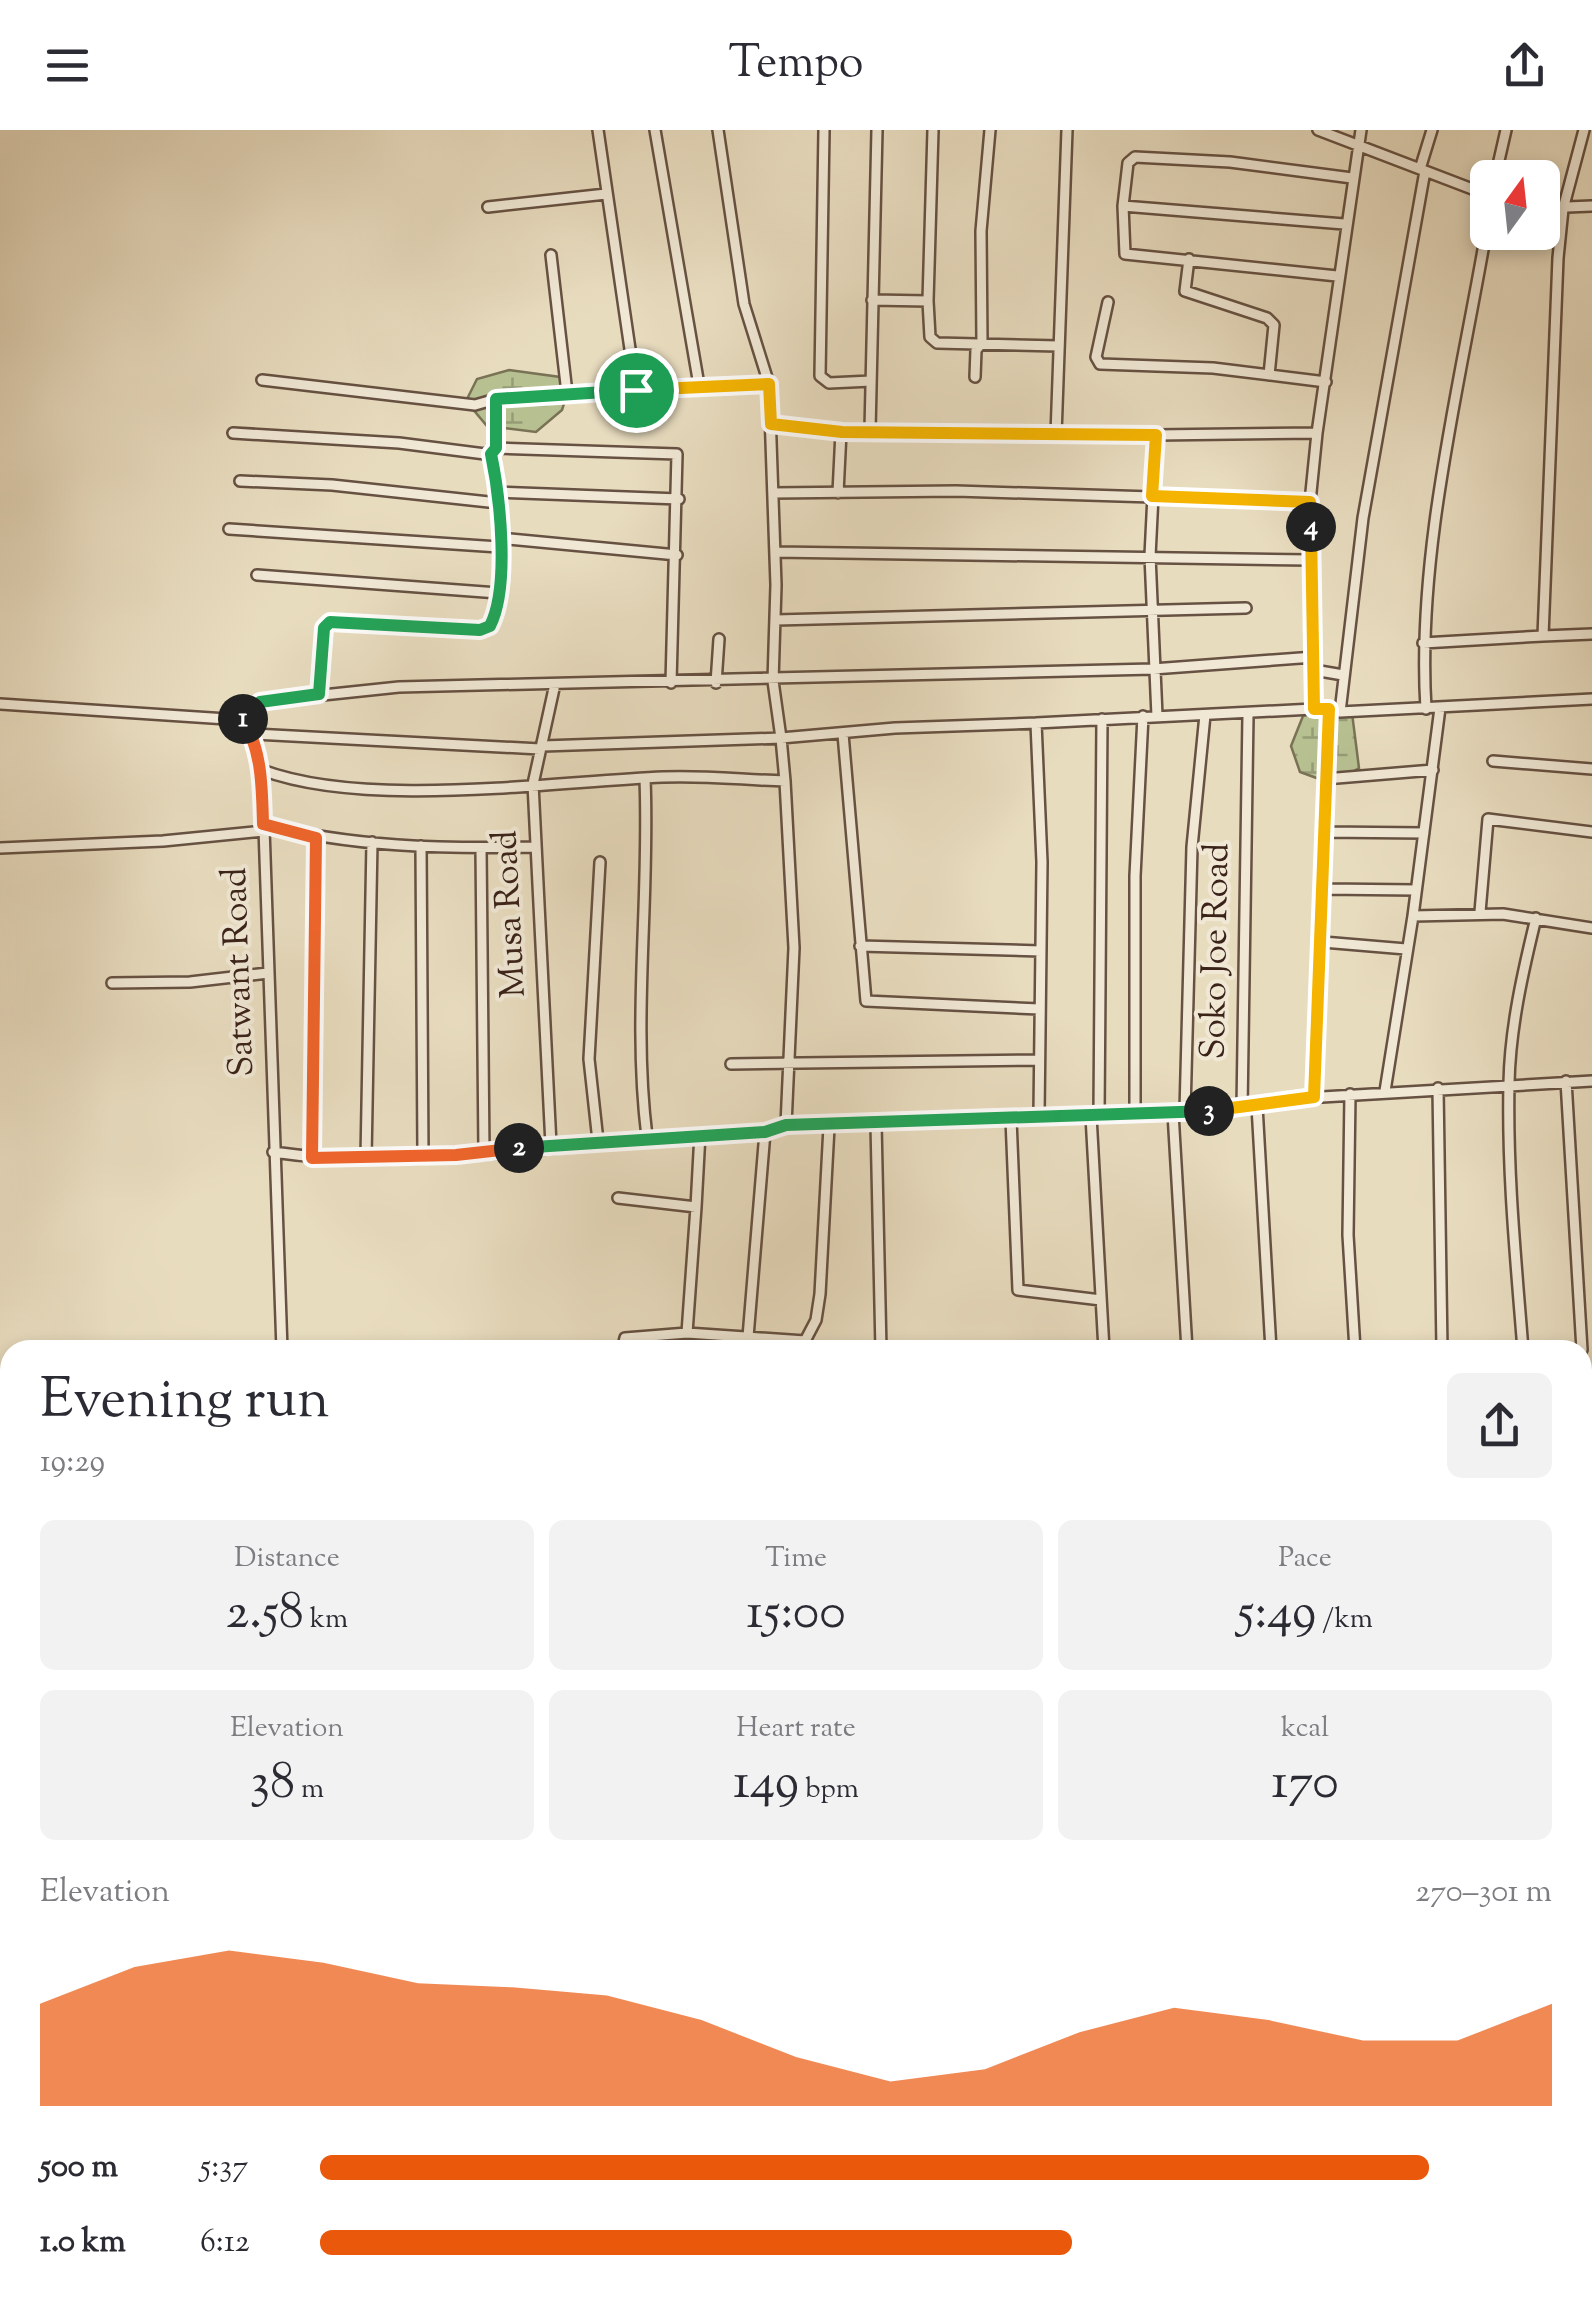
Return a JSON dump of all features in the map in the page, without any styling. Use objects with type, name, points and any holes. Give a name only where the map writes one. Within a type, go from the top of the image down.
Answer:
[{"type":"street","points":[[598,130],[636,390]]},
{"type":"street","points":[[656,130],[699,385]]},
{"type":"street","points":[[718,130],[744,304],[769,384],[776,552],[773,682],[786,781],[794,948],[786,1125]]},
{"type":"street","points":[[824,130],[820,376],[830,383],[871,381]]},
{"type":"street","points":[[870,430],[876,130]]},
{"type":"street","points":[[933,130],[928,301],[933,342],[1058,346]]},
{"type":"street","points":[[975,377],[976,350],[982,343],[982,231],[990,130]]},
{"type":"street","points":[[1056,435],[1067,130]]},
{"type":"street","points":[[1318,130],[1470,188]]},
{"type":"street","points":[[1314,709],[1310,502],[1344,224],[1361,130]]},
{"type":"street","points":[[1314,1097],[1323,942],[1325,778],[1344,675],[1363,518],[1432,130]]},
{"type":"street","points":[[1499,160],[1506,130]]},
{"type":"street","points":[[1544,636],[1542,573],[1562,210],[1584,130]]},
{"type":"street","points":[[1337,276],[1125,254],[1123,206],[1128,163],[1135,157],[1230,162],[1352,178]]},
{"type":"street","points":[[488,208],[606,194]]},
{"type":"street","points":[[1123,206],[1344,224]]},
{"type":"street","points":[[1562,210],[1592,206]]},
{"type":"street","points":[[1426,708],[1423,643],[1430,563],[1483,250]]},
{"type":"street","points":[[551,255],[567,393]]},
{"type":"street","points":[[1188,259],[1185,291],[1267,318],[1274,325],[1270,375]]},
{"type":"street","points":[[872,300],[928,301]]},
{"type":"street","points":[[1108,302],[1096,356],[1100,364],[1326,382]]},
{"type":"street","points":[[262,380],[475,405],[496,399],[567,393],[769,384]]},
{"type":"street","points":[[319,694],[328,622],[480,630],[493,622],[499,543],[494,451],[496,399]]},
{"type":"street","points":[[771,424],[842,432],[1317,434]]},
{"type":"street","points":[[233,432],[494,451],[674,452],[678,456],[679,499],[671,683]]},
{"type":"street","points":[[838,493],[842,432]]},
{"type":"street","points":[[1156,435],[1150,556],[1157,716]]},
{"type":"street","points":[[240,481],[497,498],[679,499]]},
{"type":"street","points":[[774,493],[1152,496],[1310,502]]},
{"type":"street","points":[[229,528],[677,556]]},
{"type":"street","points":[[776,552],[1310,560]]},
{"type":"street","points":[[257,575],[498,592]]},
{"type":"street","points":[[776,620],[1246,608]]},
{"type":"street","points":[[1423,643],[1592,634]]},
{"type":"street","points":[[716,683],[720,640]]},
{"type":"street","points":[[0,704],[242,720],[260,702],[399,687],[773,682],[854,674],[1153,670],[1314,657]]},
{"type":"street","points":[[1314,670],[1344,675]]},
{"type":"street","name":"Musa Road","points":[[551,1145],[533,784],[555,684]]},
{"type":"street","points":[[254,734],[542,748],[1144,716],[1592,700]]},
{"type":"street","points":[[1385,1090],[1440,708]]},
{"type":"street","name":"Soko Joe Road","points":[[1248,715],[1242,1108],[1257,1106],[1270,1340]]},
{"type":"street","points":[[1135,1113],[1135,876],[1144,716]]},
{"type":"street","points":[[1185,1112],[1191,865],[1206,716]]},
{"type":"street","points":[[1102,719],[1095,1116],[1103,1340]]},
{"type":"street","name":"Satwant Road","points":[[242,720],[254,734],[262,770],[282,1340]]},
{"type":"street","points":[[1036,723],[1039,1114]]},
{"type":"street","points":[[843,734],[856,846],[864,998],[870,1003],[1039,1009]]},
{"type":"street","points":[[1493,761],[1592,768]]},
{"type":"street","points":[[262,770],[297,784],[327,787],[644,778],[786,781]]},
{"type":"street","points":[[1325,778],[1433,770]]},
{"type":"street","points":[[644,778],[648,880],[641,1085],[648,1137]]},
{"type":"street","points":[[1480,912],[1488,819],[1592,832]]},
{"type":"street","points":[[0,848],[163,841],[263,828],[316,838],[421,846],[534,846]]},
{"type":"street","points":[[1324,832],[1424,833]]},
{"type":"street","points":[[312,1158],[316,838]]},
{"type":"street","points":[[366,1158],[372,842]]},
{"type":"street","points":[[421,846],[423,1156]]},
{"type":"street","points":[[481,848],[484,1152]]},
{"type":"street","points":[[598,1141],[588,1059],[600,862]]},
{"type":"street","points":[[1324,889],[1416,890]]},
{"type":"street","points":[[1413,916],[1480,912],[1592,928]]},
{"type":"street","points":[[1523,1340],[1513,1238],[1509,1084],[1512,1041],[1536,918]]},
{"type":"street","points":[[1323,942],[1406,948]]},
{"type":"street","points":[[860,946],[1040,952]]},
{"type":"street","points":[[112,983],[190,982],[268,974]]},
{"type":"street","points":[[730,1064],[1039,1060]]},
{"type":"street","points":[[1566,1081],[1581,1340]]},
{"type":"street","points":[[1257,1106],[1271,1100],[1385,1090],[1592,1081]]},
{"type":"street","points":[[1438,1088],[1442,1340]]},
{"type":"street","points":[[1350,1094],[1348,1235],[1354,1340]]},
{"type":"street","points":[[273,1152],[312,1158],[423,1156],[648,1137],[765,1132],[786,1125],[829,1127],[1011,1119],[1039,1114],[1095,1116],[1242,1108]]},
{"type":"street","points":[[1174,1113],[1186,1340]]},
{"type":"street","points":[[1011,1119],[1018,1290],[1101,1300]]},
{"type":"street","points":[[876,1124],[881,1340]]},
{"type":"street","points":[[806,1340],[816,1320],[820,1294],[829,1127]]},
{"type":"street","points":[[748,1337],[765,1132]]},
{"type":"street","points":[[687,1333],[700,1134]]},
{"type":"street","points":[[618,1198],[696,1207]]},
{"type":"street","points":[[624,1340],[687,1333],[766,1340]]},
{"type":"green space","points":[[509,370],[560,377],[568,391],[562,410],[536,432],[487,426],[466,401],[477,379]]},
{"type":"green space","points":[[1326,706],[1352,713],[1359,768],[1333,784],[1300,772],[1291,746],[1303,716]]},
{"type":"route","points":[[769,384],[771,424],[842,432],[1156,435],[1152,496],[1310,502],[1314,709],[1329,709],[1323,942],[1314,1097],[1174,1113],[1039,1114],[1026,1119],[829,1127],[786,1125],[765,1132],[648,1137],[456,1155],[312,1158],[312,909],[316,838],[263,824],[262,770],[254,734],[242,720],[260,702],[319,694],[324,628],[328,622],[480,630],[490,626],[498,592],[498,516],[491,454],[496,448],[496,399],[636,390],[769,384]]}]
